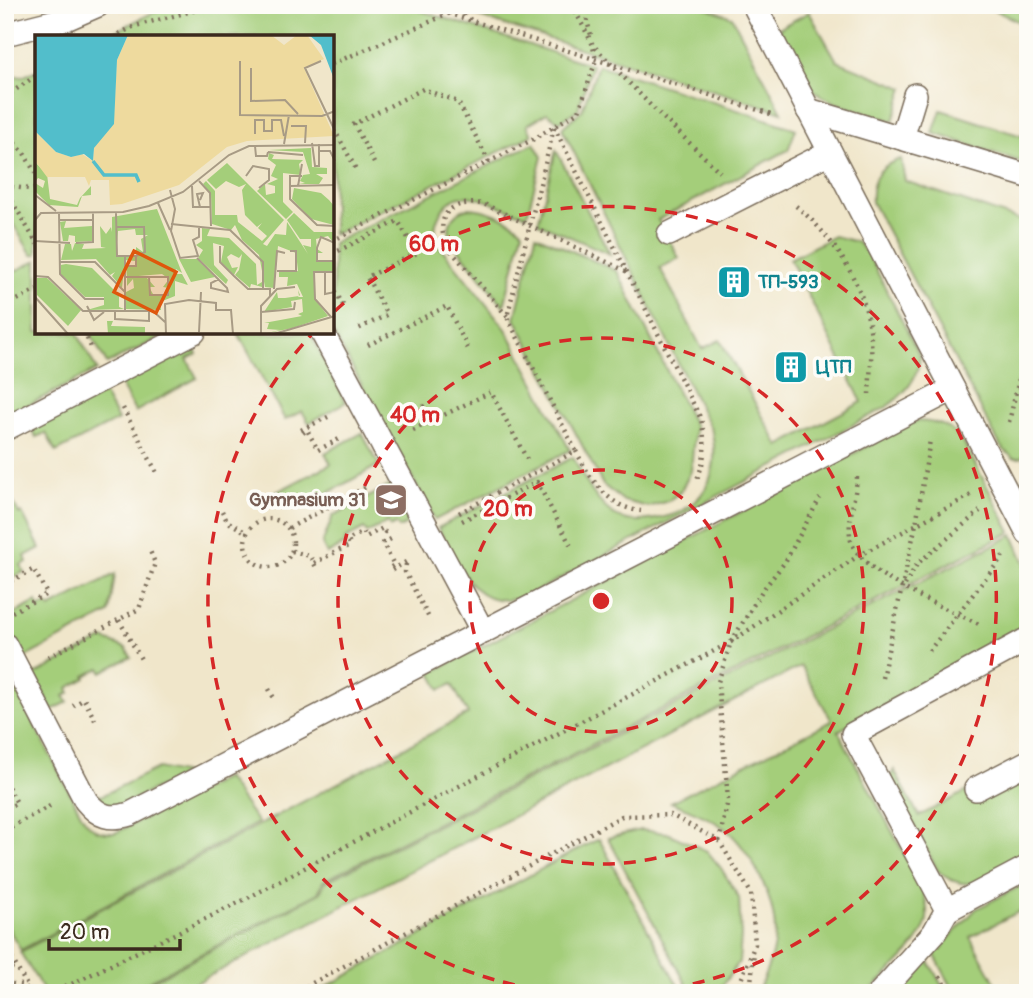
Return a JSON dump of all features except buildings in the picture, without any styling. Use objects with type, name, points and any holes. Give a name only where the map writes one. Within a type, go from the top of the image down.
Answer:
[{"type":"lane","points":[[5,34],[68,18],[98,5]]},
{"type":"lane","points":[[760,7],[945,393],[1000,479],[1026,530]]},
{"type":"lane","points":[[902,138],[915,95]]},
{"type":"lane","points":[[808,110],[1028,176]]},
{"type":"lane","points":[[669,234],[830,152]]},
{"type":"lane","points":[[5,429],[190,334]]},
{"type":"lane","points":[[323,334],[483,632]]},
{"type":"lane","points":[[5,645],[94,810],[105,817],[118,818],[945,393]]},
{"type":"lane","points":[[947,910],[853,734],[1023,642]]},
{"type":"lane","points":[[976,789],[1028,762]]},
{"type":"lane","points":[[880,993],[934,933],[947,910],[1028,867]]},
{"type":"path","points":[[116,35],[135,26],[215,5]]},
{"type":"path","points":[[421,5],[781,117],[808,110]]},
{"type":"path","points":[[453,5],[473,22]]},
{"type":"path","points":[[334,63],[469,5]]},
{"type":"path","points":[[572,5],[593,45],[610,64],[743,195],[786,197],[809,216],[834,246],[860,292],[870,328],[871,356],[868,400],[856,426],[857,482],[850,537],[858,556],[902,589],[1023,642]]},
{"type":"path","points":[[334,240],[489,162],[579,111],[596,60],[587,21],[589,5]]},
{"type":"path","points":[[5,97],[35,76]]},
{"type":"path","points":[[374,163],[354,124],[423,89],[458,102],[489,162]]},
{"type":"path","points":[[507,317],[554,127]]},
{"type":"path","points":[[554,127],[701,419],[705,439],[704,466],[692,490]]},
{"type":"path","points":[[5,133],[23,153],[35,173]]},
{"type":"path","points":[[334,135],[337,134],[357,171]]},
{"type":"path","points":[[5,187],[35,188]]},
{"type":"path","points":[[5,187],[35,240]]},
{"type":"path","points":[[628,272],[484,204],[465,202],[452,208],[444,218],[441,230],[446,245],[507,317],[596,486],[611,499],[631,510],[643,511]]},
{"type":"path","points":[[334,253],[398,221],[417,253],[368,277],[387,315],[356,330],[351,319]]},
{"type":"path","points":[[334,289],[345,308]]},
{"type":"path","points":[[5,306],[35,291]]},
{"type":"path","points":[[368,351],[366,347],[447,306],[468,349],[466,351]]},
{"type":"path","points":[[410,431],[491,392],[528,463]]},
{"type":"path","points":[[872,723],[945,393]]},
{"type":"path","points":[[310,426],[302,432],[307,430],[318,450],[322,447]]},
{"type":"path","points":[[466,533],[456,514],[576,451]]},
{"type":"path","points":[[149,458],[158,475]]},
{"type":"path","points":[[289,528],[396,471]]},
{"type":"path","points":[[52,993],[244,900],[731,642],[858,556],[1000,479]]},
{"type":"path","points":[[460,522],[537,482],[574,551],[563,557]]},
{"type":"path","points":[[719,841],[728,800],[718,682],[731,642],[762,591],[785,562],[821,498]]},
{"type":"path","points":[[222,511],[227,521],[247,533]]},
{"type":"path","points":[[275,519],[289,528],[292,536],[289,558],[276,566],[262,566],[250,557],[246,550],[247,533],[258,522],[275,519]]},
{"type":"path","points":[[407,562],[391,568],[394,565],[383,543],[424,522]]},
{"type":"path","points":[[292,551],[310,556],[315,566],[350,545],[348,540],[363,532],[366,537],[383,528],[385,533],[392,529],[396,536]]},
{"type":"path","points":[[924,658],[1026,530]]},
{"type":"path","points":[[19,672],[139,609],[155,563],[150,551]]},
{"type":"path","points":[[5,584],[36,568],[34,570],[47,594],[5,616]]},
{"type":"path","points":[[119,620],[141,659]]},
{"type":"path","points":[[73,706],[84,699],[96,722],[99,722],[91,727]]},
{"type":"path","points":[[5,781],[17,803],[5,809]]},
{"type":"path","points":[[5,830],[81,790]]},
{"type":"path","points":[[294,993],[622,816],[671,815],[719,841],[751,893],[755,944],[750,993]]},
{"type":"path","points":[[736,993],[755,944]]},
{"type":"path","points":[[5,946],[31,992]]},
{"type":"path","points":[[5,966],[17,968]]},
{"type":"path","points":[[5,984],[21,985],[31,992]]},
{"type":"green space","points":[[168,5],[403,5],[592,65],[578,109],[559,122],[547,113],[527,125],[532,135],[334,234],[334,35],[108,35]]},
{"type":"green space","points":[[441,5],[700,5],[732,17],[782,112]]},
{"type":"green space","points":[[984,5],[1028,5],[1028,23],[1017,21]]},
{"type":"green space","points":[[809,12],[837,61],[904,88],[893,121],[832,101],[809,85],[779,28]]},
{"type":"green space","points":[[598,65],[796,129],[788,150],[658,220],[679,258],[660,268],[702,349],[720,340],[779,446],[862,402],[790,259],[834,236],[857,242],[868,254],[920,356],[919,365],[909,386],[885,408],[525,597],[507,600],[492,598],[480,592],[470,582],[438,528],[573,457],[603,506],[618,517],[641,521],[672,515],[697,500],[711,477],[714,463],[712,432],[562,128],[582,110]]},
{"type":"green space","points":[[35,71],[35,254],[32,255],[5,211],[5,74],[22,77]]},
{"type":"green space","points":[[941,110],[1028,138],[1028,164],[933,133]]},
{"type":"green space","points":[[534,143],[542,157],[527,215],[481,199],[459,197],[449,202],[441,212],[436,224],[436,235],[438,244],[506,329],[570,450],[435,520],[334,334],[334,243]]},
{"type":"green space","points":[[556,150],[610,254],[538,223]]},
{"type":"green space","points":[[901,159],[905,181],[1028,223],[1028,455],[1013,458],[1001,447],[872,202],[874,180],[878,174],[887,165]]},
{"type":"green space","points":[[468,208],[497,215],[523,231],[504,306],[453,243],[449,227],[453,217]]},
{"type":"green space","points":[[536,235],[617,271],[695,427],[691,471],[681,491],[668,501],[648,507],[624,501],[603,485],[515,318]]},
{"type":"green space","points":[[35,261],[35,334],[78,334],[97,370],[5,417],[5,276]]},
{"type":"green space","points":[[91,334],[168,334],[107,364]]},
{"type":"green space","points":[[239,334],[311,334],[346,402],[309,423],[302,411],[285,420]]},
{"type":"green space","points":[[192,345],[197,354],[187,359],[197,378],[135,412],[120,383]]},
{"type":"green space","points":[[102,391],[118,420],[56,452],[46,433],[36,437],[31,427]]},
{"type":"green space","points":[[916,421],[944,426],[960,438],[1011,532],[323,881],[318,893],[126,993],[45,993],[20,952],[468,714],[452,684],[440,690],[431,673]]},
{"type":"green space","points":[[362,433],[379,465],[304,506],[283,506],[265,498],[331,464],[325,453]]},
{"type":"green space","points":[[1028,479],[1028,513],[1013,484]]},
{"type":"green space","points":[[5,482],[19,514],[22,513],[40,548],[25,556],[27,562],[21,565],[24,572],[5,581]]},
{"type":"green space","points":[[389,486],[409,523],[399,528],[396,524],[390,527],[388,522],[367,533],[364,529],[345,539],[347,543],[327,554],[322,544],[333,516]]},
{"type":"green space","points":[[1013,535],[1028,570],[1027,631],[838,731],[921,885],[927,905],[925,927],[912,948],[868,993],[757,993],[775,939],[770,901],[764,885],[748,855],[727,830],[710,819],[671,802],[832,721],[801,666],[177,993],[130,993],[320,893],[325,882]]},
{"type":"green space","points":[[115,574],[109,613],[24,658],[5,619],[36,602],[39,608],[47,604],[50,608]]},
{"type":"green space","points":[[103,639],[126,648],[131,657],[102,672],[100,668],[85,676],[86,678],[68,688],[70,693],[64,696],[68,702],[52,710],[34,675]]},
{"type":"green space","points":[[5,668],[82,816],[96,830],[115,833],[226,778],[258,823],[21,950],[5,923]]},
{"type":"green space","points":[[158,768],[186,774],[120,806],[99,804],[95,794],[101,796]]},
{"type":"green space","points":[[894,770],[919,816],[971,789],[977,801],[1028,776],[1028,858],[983,881],[960,883],[949,879],[938,871],[889,780]]},
{"type":"green space","points":[[640,830],[667,833],[707,851],[739,898],[739,962],[717,993],[691,993],[608,838]]},
{"type":"green space","points":[[599,839],[682,993],[315,993],[571,853]]},
{"type":"green space","points":[[1028,882],[1028,907],[970,937],[1001,993],[955,993],[934,954],[976,909]]},
{"type":"green space","points":[[928,960],[946,993],[896,993],[898,991]]},
{"type":"place","name":"ТП-593","points":[[734,282]]},
{"type":"place","name":"ЦТП","points":[[791,367]]},
{"type":"place","name":"Gymnasium 31","points":[[391,500]]}]
